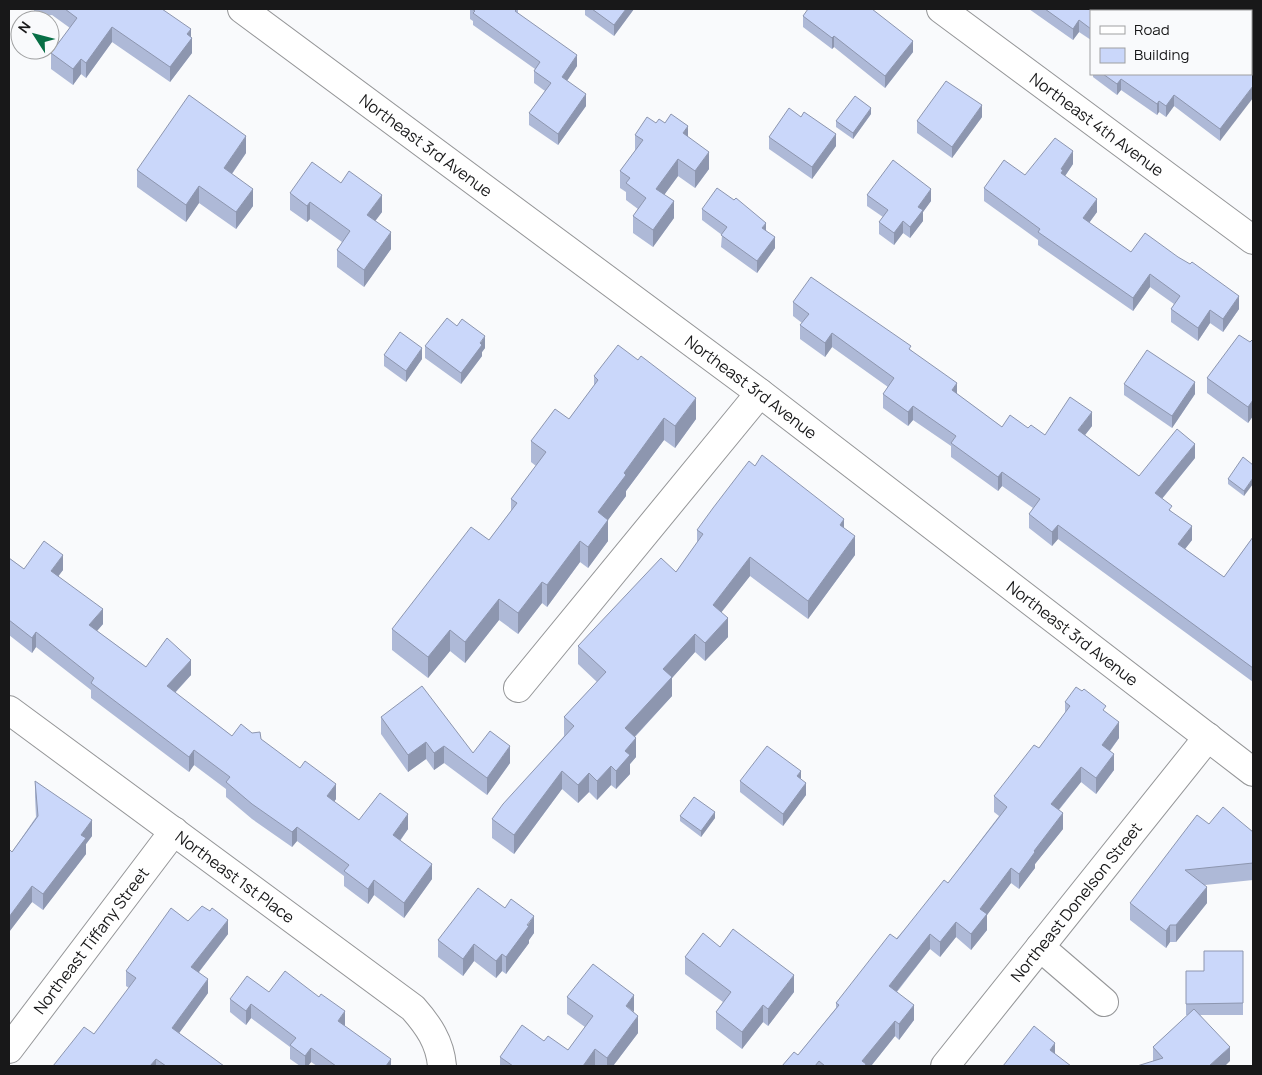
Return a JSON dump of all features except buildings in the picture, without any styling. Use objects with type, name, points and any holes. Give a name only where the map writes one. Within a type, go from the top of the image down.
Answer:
[{"type":"street","name":"Northeast 3rd Avenue","points":[[242,9],[760,393],[1253,772]]},
{"type":"street","name":"Northeast 4th Avenue","points":[[941,9],[1253,240]]},
{"type":"street","points":[[518,688],[760,393]]},
{"type":"street","name":"Northeast 1st Place","points":[[9,710],[413,1008],[427,1023],[437,1041],[442,1063]]},
{"type":"street","name":"Northeast Donelson Street","points":[[946,1066],[1208,737]]},
{"type":"street","name":"Northeast Tiffany Street","points":[[9,1049],[174,831]]},
{"type":"street","points":[[1040,947],[1104,1002]]}]
